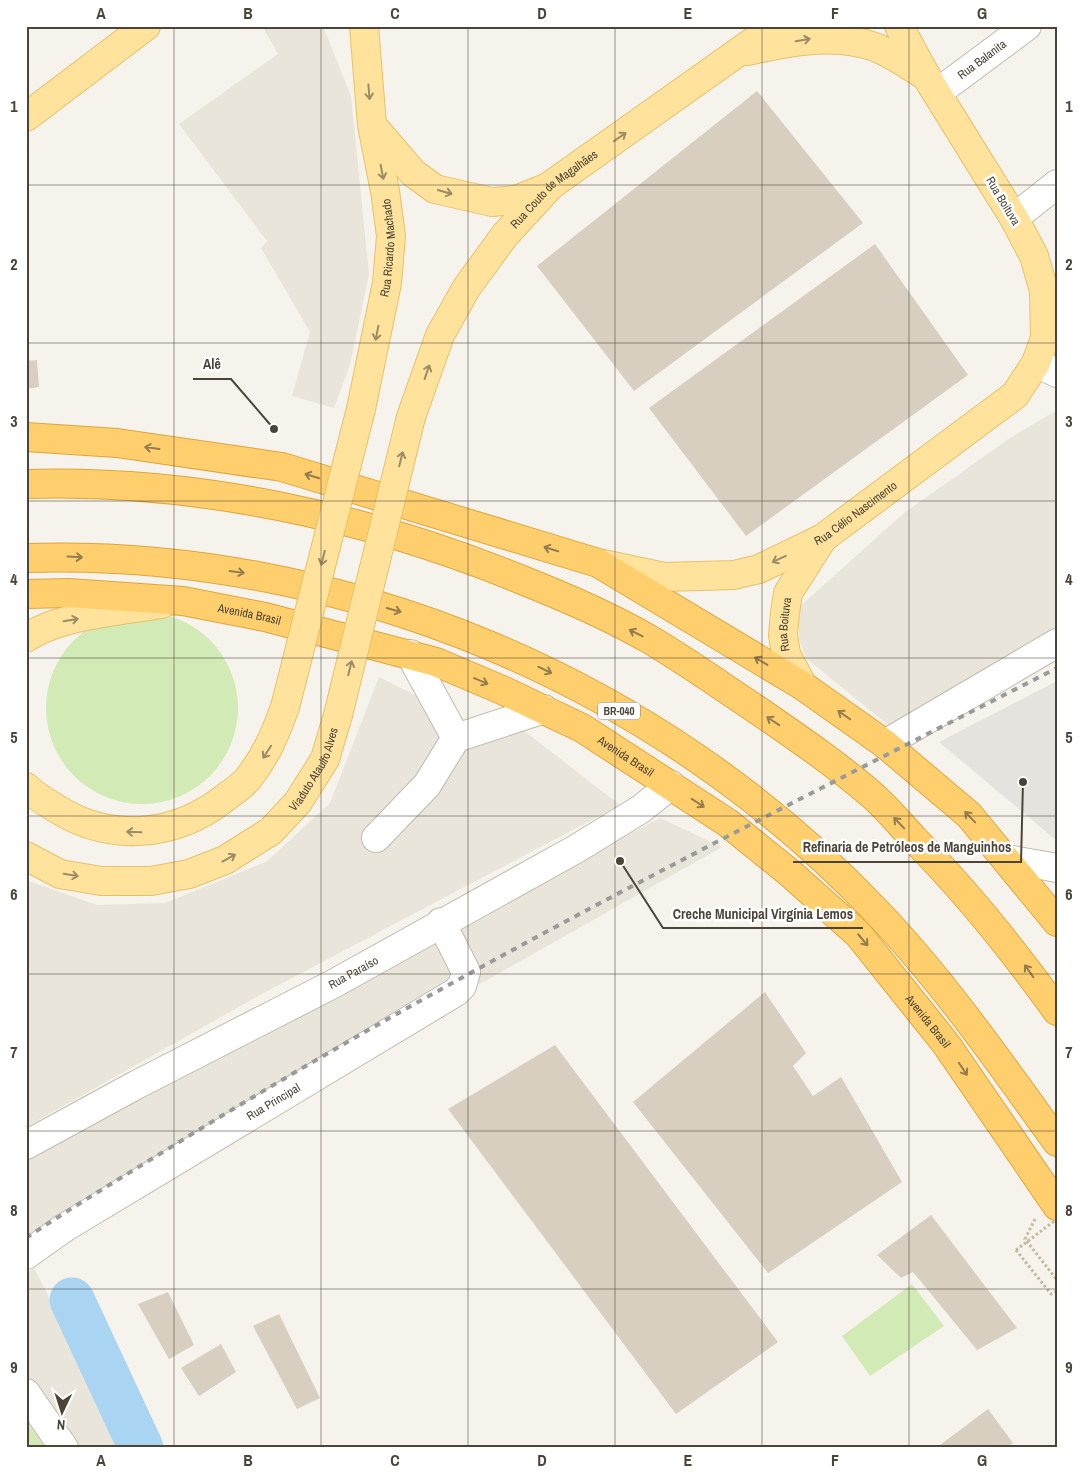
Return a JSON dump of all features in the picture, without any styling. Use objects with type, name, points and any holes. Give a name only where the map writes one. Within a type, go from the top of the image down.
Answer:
[{"type":"highway","points":[[26,437],[117,443],[282,467],[598,563],[803,686],[885,744],[969,814],[1057,922]]},
{"type":"highway","points":[[26,467],[55,468],[238,499],[301,511],[400,536],[479,562],[566,598],[649,639],[811,746],[873,796],[984,914],[1057,1011]]},
{"type":"highway","points":[[26,484],[71,482],[142,486],[238,499]]},
{"type":"highway","name":"BR-040","points":[[26,558],[68,556],[171,563],[254,574],[328,591],[410,615],[487,644],[548,671],[619,711],[684,750],[745,795],[829,866],[875,910],[948,994],[1057,1142]]},
{"type":"highway","name":"Avenida Brasil","points":[[26,594],[68,593],[183,601],[265,616],[436,662],[544,709],[582,728],[728,822],[791,874],[858,934],[946,1044],[1055,1208]]},
{"type":"main road","points":[[26,117],[146,26]]},
{"type":"main road","points":[[353,26],[367,64]]},
{"type":"main road","name":"Rua Ricardo Machado","points":[[28,792],[63,813],[98,828],[139,833],[180,824],[213,808],[246,781],[270,748],[285,707],[361,409],[387,283],[391,236],[385,192],[372,125],[364,26]]},
{"type":"main road","name":"Rua Couto de Magalhães","points":[[411,418],[440,335],[467,287],[505,236],[551,185],[775,26]]},
{"type":"main road","name":"Rua Boituva","points":[[899,26],[931,84],[1014,218],[1034,256],[1044,292],[1049,352]]},
{"type":"main road","name":"Rua Boituva","points":[[738,53],[810,39],[872,46],[931,84]]},
{"type":"main road","points":[[372,125],[413,173],[435,189],[492,202],[504,202],[534,194],[551,185]]},
{"type":"main road","name":"Rua Célio Nascimento","points":[[598,563],[664,577],[734,575],[759,569],[823,538],[1015,396],[1049,352]]},
{"type":"main road","name":"Viaduto Ataulfo Alves","points":[[26,856],[60,874],[101,881],[151,881],[190,874],[225,860],[271,831],[298,802],[325,759],[338,715],[411,418]]},
{"type":"main road","name":"Rua Boituva","points":[[803,686],[786,654],[783,635],[785,613],[788,594],[823,538]]},
{"type":"main road","points":[[26,638],[35,632],[60,622],[183,601]]},
{"type":"street","name":"Rua Balanita","points":[[931,84],[1027,26]]},
{"type":"street","points":[[1014,218],[1057,184]]},
{"type":"street","points":[[885,744],[1057,643]]},
{"type":"street","points":[[410,654],[456,738]]},
{"type":"street","points":[[376,838],[427,785],[456,738],[544,709]]},
{"type":"street","name":"Rua Paraíso","points":[[26,1145],[136,1085],[334,984],[441,922],[589,841],[641,809],[671,785]]},
{"type":"street","points":[[1007,859],[1057,868]]},
{"type":"street","name":"Rua Principal","points":[[26,1255],[64,1228],[456,992],[462,986],[466,972],[441,922]]},
{"type":"street","points":[[26,1393],[64,1448]]},
{"type":"path","points":[[1055,1208],[1016,1250],[1051,1294],[1057,1290]]},
{"type":"path","points":[[1055,1208],[1031,1224],[1025,1240],[1057,1280]]},
{"type":"shaded area","points":[[262,26],[323,26],[351,96],[369,274],[350,365],[334,408],[292,396],[310,332],[261,248],[267,241],[179,124],[278,54]]},
{"type":"shaded area","points":[[1057,410],[1057,652],[899,734],[807,659],[799,640],[799,607],[904,513],[1010,438]]},
{"type":"shaded area","points":[[379,677],[421,698],[448,756],[523,730],[620,805],[260,995],[26,1127],[26,988],[29,987],[26,983],[26,880],[97,905],[165,903],[266,862],[330,803]]},
{"type":"shaded area","points":[[1057,681],[1057,841],[939,742]]},
{"type":"shaded area","points":[[660,818],[722,847],[489,979],[244,1106],[78,1202],[26,1236],[26,1148]]},
{"type":"shaded area","points":[[34,1268],[127,1448],[26,1448],[26,1274]]},
{"type":"green space","points":[[142,612],[161,614],[179,619],[195,628],[210,640],[222,655],[231,671],[236,689],[238,708],[236,727],[231,745],[222,761],[210,776],[195,788],[179,797],[161,802],[142,804],[123,802],[105,797],[89,788],[74,776],[62,761],[53,745],[48,727],[46,708],[48,689],[53,671],[62,655],[74,640],[89,628],[105,619],[123,614]]},
{"type":"green space","points":[[912,1284],[944,1326],[870,1376],[842,1336]]},
{"type":"green space","points":[[26,1421],[45,1448],[26,1448]]},
{"type":"building","points":[[757,91],[863,223],[634,391],[537,266]]},
{"type":"building","points":[[875,244],[968,375],[746,536],[649,408]]},
{"type":"building","points":[[37,360],[39,387],[26,389],[26,361]]},
{"type":"building","points":[[765,992],[806,1053],[793,1066],[813,1096],[841,1077],[902,1182],[768,1273],[633,1102]]},
{"type":"building","points":[[555,1045],[778,1342],[676,1414],[448,1109]]},
{"type":"building","points":[[931,1215],[1017,1328],[977,1350],[913,1272],[901,1278],[877,1255]]},
{"type":"building","points":[[168,1292],[194,1345],[169,1359],[138,1304]]},
{"type":"building","points":[[279,1314],[320,1398],[297,1409],[253,1326]]},
{"type":"building","points":[[221,1344],[236,1372],[199,1396],[181,1368]]},
{"type":"building","points":[[988,1409],[1013,1443],[1006,1448],[936,1448]]},
{"type":"waterway","points":[[72,1300],[141,1448]]},
{"type":"railway","points":[[26,1238],[192,1134],[404,1010],[620,893],[1057,668]]},
{"type":"place","name":"Alê","points":[[274,429]]},
{"type":"place","name":"Refinaria de Petróleos de Manguinhos","points":[[1023,782]]},
{"type":"place","name":"Creche Municipal Virgínia Lemos","points":[[620,861]]}]
